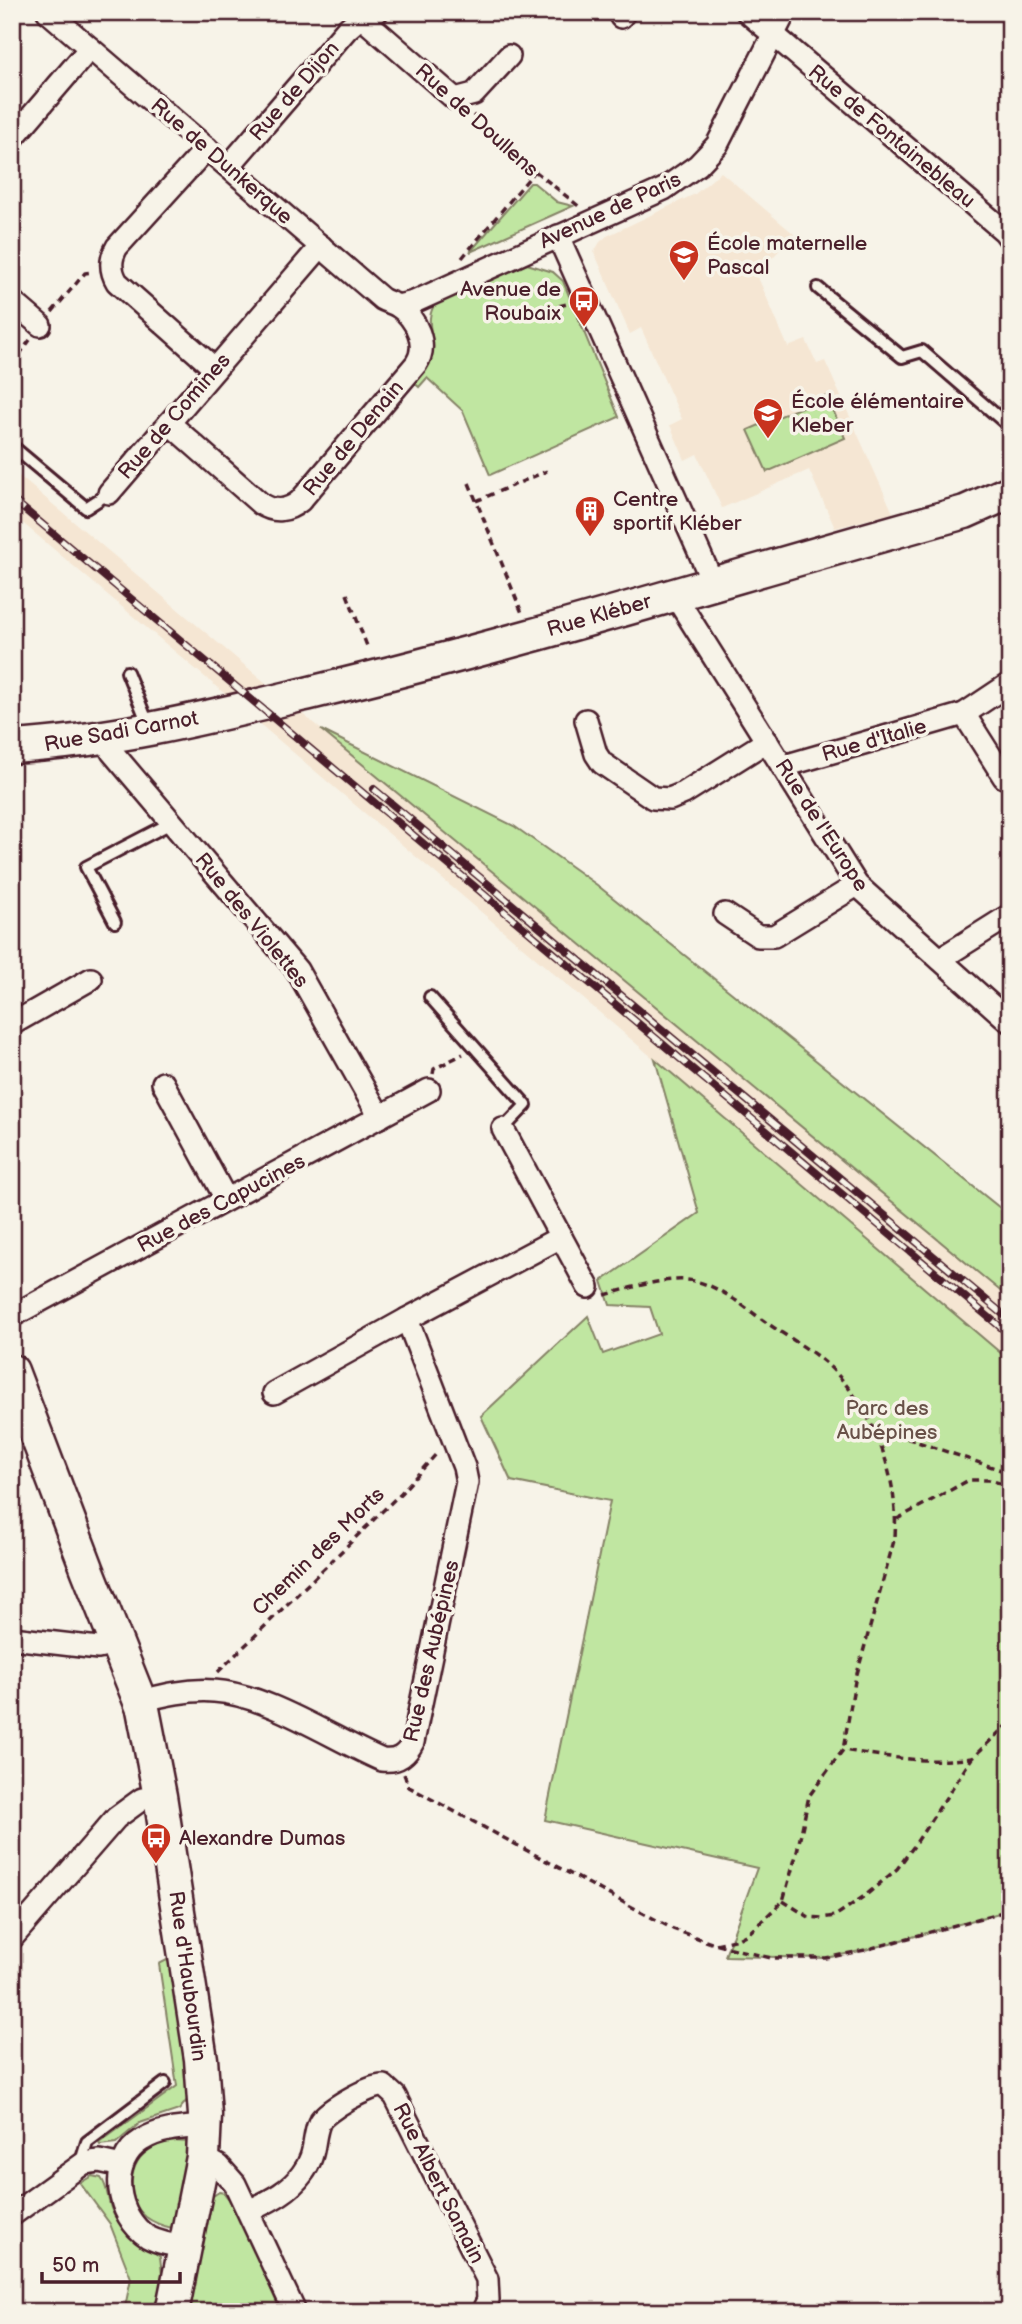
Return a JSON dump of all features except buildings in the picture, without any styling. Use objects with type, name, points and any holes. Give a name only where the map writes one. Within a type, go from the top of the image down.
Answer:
[{"type":"street","name":"Rue de Dunkerque","points":[[48,12],[382,299],[398,306]]},
{"type":"street","name":"Rue de Fontainebleau","points":[[747,12],[1008,232]]},
{"type":"street","name":"Avenue de Paris","points":[[398,306],[414,302],[664,189],[688,173],[708,156],[724,134],[785,12]]},
{"type":"street","name":"Rue de Doullens","points":[[369,15],[456,99]]},
{"type":"street","name":"Rue de Dijon","points":[[229,166],[346,29],[369,15]]},
{"type":"street","points":[[12,139],[90,48]]},
{"type":"street","points":[[456,99],[474,94],[509,56]]},
{"type":"street","points":[[206,148],[117,247],[112,268],[117,282],[215,369]]},
{"type":"street","points":[[558,236],[713,583]]},
{"type":"street","name":"Rue de Comines","points":[[109,493],[321,246]]},
{"type":"street","points":[[12,300],[40,325]]},
{"type":"street","name":"Rue de Denain","points":[[169,422],[261,504],[274,510],[290,508],[300,501],[419,359],[422,348],[419,334],[398,306]]},
{"type":"street","name":"Rue Kléber","points":[[965,512],[1010,492]]},
{"type":"street","name":"Rue Kléber","points":[[230,712],[378,676],[965,512],[1010,503]]},
{"type":"street","name":"Rue de l'Europe","points":[[674,594],[858,885],[1010,1023]]},
{"type":"street","name":"Rue d'Italie","points":[[784,766],[964,714],[1009,684]]},
{"type":"street","name":"Rue Sadi Carnot","points":[[12,747],[105,737],[230,712]]},
{"type":"street","points":[[964,714],[1004,777]]},
{"type":"street","points":[[586,720],[596,754],[602,763],[653,798],[661,800],[684,793],[767,741]]},
{"type":"street","name":"Rue des Violettes","points":[[105,737],[112,752],[298,970],[380,1117]]},
{"type":"street","points":[[725,914],[758,936],[774,936],[858,885]]},
{"type":"street","points":[[940,959],[1010,915]]},
{"type":"street","points":[[12,1024],[91,979]]},
{"type":"street","points":[[163,1083],[226,1199]]},
{"type":"street","name":"Rue des Capucines","points":[[12,1316],[429,1090]]},
{"type":"street","points":[[503,1129],[588,1287]]},
{"type":"street","points":[[274,1393],[561,1237]]},
{"type":"street","name":"Rue des Aubépines","points":[[140,1701],[182,1692],[217,1691],[238,1694],[382,1760],[398,1759],[409,1750],[413,1742],[467,1492],[466,1474],[407,1319]]},
{"type":"street","name":"Rue d'Haubourdin","points":[[12,1371],[19,1408],[118,1644],[150,1734],[201,2059],[205,2126],[203,2157],[172,2312]]},
{"type":"street","points":[[12,1638],[98,1648],[118,1644]]},
{"type":"street","points":[[12,1938],[116,1818],[142,1799],[160,1796]]},
{"type":"street","name":"Rue Albert Samain","points":[[249,2211],[284,2192],[305,2171],[316,2146],[319,2124],[324,2116],[372,2087],[384,2085],[395,2096],[487,2279],[488,2300],[482,2312]]},
{"type":"street","points":[[185,2248],[148,2237],[133,2223],[121,2195],[122,2166],[132,2148],[151,2135],[205,2126]]},
{"type":"street","points":[[203,2157],[229,2175],[249,2211],[295,2312]]},
{"type":"street","points":[[12,2215],[80,2165],[93,2161],[122,2166]]},
{"type":"lane","points":[[818,288],[902,357],[922,351],[1010,427]]},
{"type":"lane","name":"Rue de Comines","points":[[12,446],[86,508],[109,493]]},
{"type":"lane","points":[[127,672],[150,729]]},
{"type":"lane","points":[[114,922],[86,867],[171,823]]},
{"type":"lane","points":[[430,997],[526,1105],[503,1129]]},
{"type":"lane","points":[[80,2165],[87,2142],[165,2083]]},
{"type":"path","name":"Rue de Doullens","points":[[456,99],[535,171],[596,220]]},
{"type":"path","points":[[459,262],[535,171]]},
{"type":"path","points":[[12,365],[40,325],[85,273],[112,268]]},
{"type":"path","points":[[524,314],[586,300]]},
{"type":"path","points":[[477,501],[547,471]]},
{"type":"path","points":[[469,483],[531,634]]},
{"type":"path","points":[[347,594],[367,646]]},
{"type":"path","points":[[429,1090],[434,1069],[475,1048]]},
{"type":"path","points":[[588,1287],[597,1297],[639,1285],[692,1280],[708,1285],[744,1307],[830,1367],[856,1397],[873,1427],[892,1483],[897,1519],[895,1537],[855,1681],[843,1750],[808,1796],[797,1852],[783,1901],[748,1933],[738,1939],[714,1944]]},
{"type":"path","points":[[873,1427],[1010,1473]]},
{"type":"path","name":"Chemin des Morts","points":[[217,1691],[218,1671],[401,1493],[440,1450],[455,1444]]},
{"type":"path","points":[[897,1519],[969,1480],[989,1480],[1010,1486]]},
{"type":"path","points":[[783,1901],[809,1917],[822,1918],[835,1916],[866,1895],[897,1869],[972,1758],[1010,1722]]},
{"type":"path","points":[[843,1750],[916,1760],[972,1758]]},
{"type":"path","points":[[398,1759],[409,1787],[673,1929],[714,1944],[771,1958],[826,1958],[865,1950],[1010,1909]]},
{"type":"shaded area","points":[[721,172],[794,234],[757,275],[788,347],[806,340],[817,364],[825,361],[893,513],[835,528],[809,470],[722,508],[697,454],[685,460],[670,425],[682,419],[641,328],[630,334],[594,252],[607,236],[695,194]]},
{"type":"shaded area","points":[[12,470],[273,689],[231,699],[12,514]]},
{"type":"shaded area","points":[[300,712],[1010,1299],[1010,1361],[255,720]]},
{"type":"green space","points":[[530,183],[534,183],[557,202],[573,206],[470,252]]},
{"type":"green space","points":[[527,264],[553,272],[563,281],[619,417],[490,475],[463,411],[427,378],[419,387],[412,381],[431,357],[430,316],[436,302]]},
{"type":"green space","points":[[827,396],[845,438],[767,472],[748,430]]},
{"type":"green space","points":[[321,730],[514,826],[597,885],[1010,1216],[1010,1299]]},
{"type":"green space","name":"Parc des Aubépines","points":[[655,1059],[1010,1361],[1010,1910],[865,1950],[826,1958],[725,1956],[757,1868],[545,1820],[610,1501],[511,1481],[481,1416],[588,1316],[603,1354],[659,1334],[650,1307],[610,1305],[602,1281],[699,1213]]},
{"type":"green space","points":[[169,1959],[172,1962],[190,2089],[188,2099],[179,2110],[140,2123],[116,2143],[100,2145],[99,2143],[177,2086],[159,1964]]},
{"type":"green space","points":[[172,2141],[189,2142],[172,2228],[152,2221],[140,2211],[135,2203],[132,2184],[135,2166],[140,2158],[152,2148]]},
{"type":"green space","points":[[92,2176],[101,2178],[104,2182],[118,2222],[160,2257],[162,2274],[155,2312],[124,2312],[131,2278],[110,2224],[80,2183]]},
{"type":"green space","points":[[219,2192],[224,2193],[234,2205],[281,2312],[187,2312],[210,2198]]},
{"type":"railway","points":[[12,499],[1010,1335]]},
{"type":"railway","points":[[374,789],[1010,1320]]},
{"type":"place","name":"École maternelle Pascal","points":[[684,282]]},
{"type":"place","name":"Avenue de Roubaix","points":[[584,328]]},
{"type":"place","name":"École élémentaire Kleber","points":[[768,440]]},
{"type":"place","name":"Centre sportif Kléber","points":[[590,538]]},
{"type":"place","name":"Alexandre Dumas","points":[[156,1865]]}]
